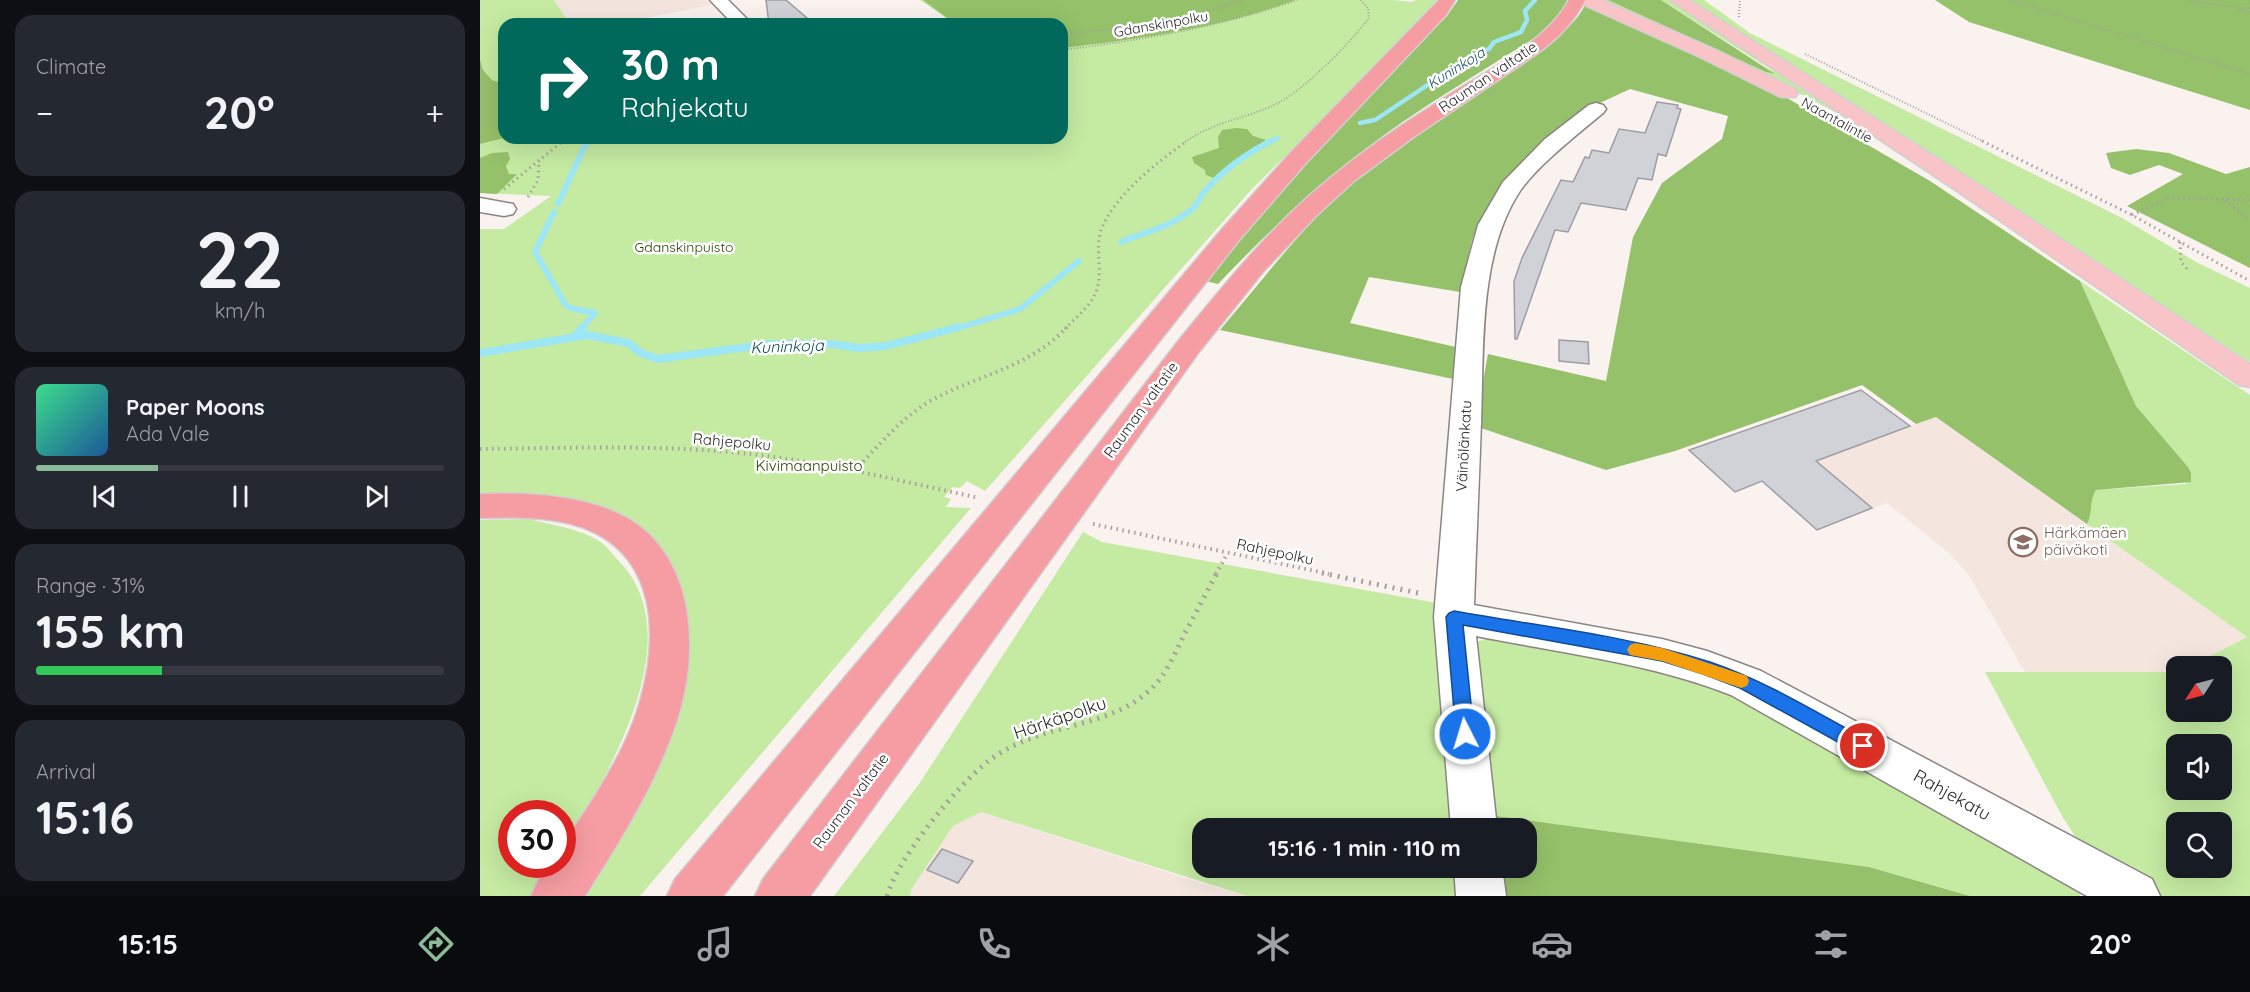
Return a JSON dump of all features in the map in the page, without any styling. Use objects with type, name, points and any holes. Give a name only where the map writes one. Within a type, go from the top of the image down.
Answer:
[{"type":"highway","points":[[692,896],[1231,234],[1299,157],[1440,11],[1447,0]]},
{"type":"highway","name":"Rauman valtatie","points":[[780,896],[1189,346],[1257,261],[1296,221],[1360,164],[1398,136],[1526,54],[1565,19],[1577,0]]},
{"type":"highway","points":[[480,506],[531,506],[565,511],[620,531],[638,547],[651,565],[666,597],[669,631],[667,664],[655,721],[633,772],[603,824],[556,896]]},
{"type":"main road","name":"Naantalintie","points":[[1588,0],[1718,58],[1801,99],[1887,148],[2073,261]]},
{"type":"main road","name":"Naantalintie","points":[[1678,0],[1943,171],[2073,261],[2250,378]]},
{"type":"street","points":[[718,0],[737,18]]},
{"type":"street","name":"Väinölänkatu","points":[[1473,818],[1455,608],[1469,353],[1481,255],[1490,225],[1511,187],[1553,144],[1596,109]]},
{"type":"street","name":"Rahjekatu","points":[[1455,608],[1662,655],[1746,683],[2135,896]]},
{"type":"street","points":[[1479,878],[1481,896]]},
{"type":"path","points":[[1231,3],[1236,0]]},
{"type":"path","points":[[1068,33],[1121,28],[1204,13],[1244,0]]},
{"type":"path","name":"Gdanskinpolku","points":[[1068,49],[1166,36],[1229,21],[1297,0]]},
{"type":"path","points":[[855,471],[914,412],[942,396],[1021,362],[1050,344],[1067,329],[1092,300],[1098,285],[1099,236],[1124,195],[1149,169],[1194,136],[1216,124],[1274,105],[1314,75],[1359,31],[1369,18],[1368,8],[1361,0]]},
{"type":"path","points":[[1739,19],[1740,0]]},
{"type":"path","points":[[2010,0],[2250,74]]},
{"type":"path","points":[[2189,0],[2250,8]]},
{"type":"path","points":[[2237,8],[2250,13]]},
{"type":"path","points":[[1802,53],[2132,215],[2250,281]]},
{"type":"path","points":[[494,203],[522,172],[558,144]]},
{"type":"path","points":[[528,197],[538,185],[539,161]]},
{"type":"path","points":[[2132,215],[2169,198],[2250,200]]},
{"type":"path","points":[[2225,200],[2250,220]]},
{"type":"path","points":[[2180,242],[2181,262],[2188,270]]},
{"type":"path","name":"Rahjepolku","points":[[480,450],[666,449],[758,455],[855,471],[979,498]]},
{"type":"path","name":"Rahjepolku","points":[[1089,523],[1398,590],[1455,608]]},
{"type":"path","name":"Härkäpolku","points":[[886,896],[888,888],[910,852],[965,780],[986,762],[1033,738],[1093,723],[1112,715],[1151,690],[1167,668],[1227,554]]},
{"type":"shaded area","points":[[554,0],[706,0],[712,5],[645,18],[566,18]]},
{"type":"shaded area","name":"Härkämäen päiväkoti","points":[[1861,390],[1910,426],[1936,417],[2247,637],[2210,656],[2166,656],[2166,674],[2025,672],[1968,574],[1949,553],[1887,503],[1817,530],[1762,481],[1735,492],[1691,451]]},
{"type":"shaded area","points":[[980,812],[1247,896],[910,896],[911,890],[953,826]]},
{"type":"green space","points":[[480,0],[554,0],[566,18],[498,18],[498,144],[1068,144],[1068,18],[946,18],[920,0],[1394,0],[1412,2],[1437,0],[1400,42],[1251,190],[985,491],[967,481],[960,488],[953,487],[944,497],[951,499],[946,507],[971,508],[640,896],[578,896],[687,616],[681,588],[672,565],[665,555],[657,545],[635,527],[480,498],[480,229],[504,229],[551,196],[480,193]]},
{"type":"green space","points":[[923,0],[1295,0],[1209,25],[1121,41],[1068,47],[1068,18],[947,18]]},
{"type":"green space","points":[[1458,0],[1567,0],[1560,15],[1539,35],[1437,99],[1379,139],[1307,198],[1218,284],[1206,281],[1303,165],[1447,16]]},
{"type":"green space","points":[[1598,0],[1608,0],[1775,72],[1661,0],[1672,0],[1856,123],[1743,64]]},
{"type":"green space","points":[[1608,0],[1661,0],[1775,74],[1766,72]]},
{"type":"green space","points":[[1689,0],[1704,0],[1750,33],[2122,218],[2198,263],[2250,288],[2250,362]]},
{"type":"green space","points":[[1935,0],[2250,0],[2250,110],[1969,22]]},
{"type":"green space","points":[[1585,5],[1787,98],[1930,181],[2080,281],[2136,406],[2188,467],[2191,482],[2096,490],[2087,524],[1936,417],[1916,424],[1862,385],[1675,451],[1606,470],[1475,426],[1488,354],[1606,381],[1633,237],[1662,183],[1722,139],[1728,116],[1630,89],[1600,103],[1503,186],[1472,240],[1460,292],[1369,277],[1350,323],[1456,347],[1453,379],[1220,330],[1307,227],[1364,171],[1400,144],[1541,50],[1572,24]]},
{"type":"green space","points":[[480,60],[483,70],[492,80],[498,82],[498,140],[480,144]]},
{"type":"green space","points":[[1247,129],[1253,136],[1266,140],[1214,178],[1206,175],[1205,170],[1194,163],[1192,157],[1219,148],[1218,137],[1222,130]]},
{"type":"green space","points":[[2136,149],[2169,153],[2226,174],[2250,167],[2250,268],[2127,206],[2183,174],[2159,165],[2130,175],[2111,168],[2106,153]]},
{"type":"green space","points":[[508,152],[510,159],[506,166],[509,174],[517,174],[497,194],[480,193],[480,158],[492,153]]},
{"type":"green space","points":[[2080,281],[2250,395],[2250,896],[2156,896],[2091,861],[2062,816],[1985,672],[2166,672],[2166,722],[2232,722],[2232,656],[2210,656],[2247,637],[2087,524],[2096,490],[2186,484],[2188,467],[2136,406]]},
{"type":"green space","points":[[529,519],[565,527],[599,541],[618,560],[636,585],[646,614],[648,644],[635,707],[610,767],[576,830],[576,800],[498,800],[498,878],[545,878],[533,896],[480,896],[480,520]]},
{"type":"green space","points":[[1083,532],[1102,542],[1442,604],[1455,818],[1192,818],[1192,878],[1460,878],[1461,896],[1247,896],[981,812],[953,826],[911,890],[910,896],[834,896],[919,784]]},
{"type":"green space","points":[[1494,637],[1708,681],[2084,884],[2080,896],[1970,896],[1869,867],[1537,821],[1537,818],[1490,815],[1476,642]]},
{"type":"green space","points":[[1490,815],[1512,818],[1490,818]]},
{"type":"green space","points":[[1537,821],[1869,867],[1970,896],[1499,896],[1497,878],[1537,878]]},
{"type":"building","points":[[766,0],[786,0],[807,18],[768,18]]},
{"type":"building","points":[[1657,102],[1678,105],[1677,108],[1681,109],[1666,156],[1658,154],[1652,180],[1638,178],[1626,210],[1581,203],[1568,232],[1555,230],[1517,339],[1515,339],[1514,281],[1522,258],[1561,180],[1573,182],[1585,157],[1589,158],[1592,150],[1609,153],[1619,129],[1645,133]]},
{"type":"building","points":[[1559,340],[1588,342],[1589,364],[1559,361]]},
{"type":"building","points":[[1861,390],[1910,426],[1816,461],[1872,508],[1817,530],[1762,481],[1735,492],[1689,450]]},
{"type":"building","points":[[942,849],[973,861],[958,883],[927,870]]},
{"type":"waterway","name":"Kuninkoja","points":[[1360,123],[1375,120],[1471,56],[1489,49],[1494,42],[1521,32],[1527,20],[1525,11],[1535,0]]},
{"type":"waterway","name":"Kuninkoja","points":[[1268,142],[1278,138]]},
{"type":"waterway","name":"Kuninkoja","points":[[1121,242],[1168,224],[1185,214],[1229,168],[1271,141]]},
{"type":"waterway","points":[[558,204],[586,144]]},
{"type":"waterway","points":[[554,212],[535,252],[565,304],[570,308],[595,313],[581,329]]},
{"type":"waterway","name":"Kuninkoja","points":[[955,329],[1020,309],[1079,261]]},
{"type":"waterway","points":[[575,336],[583,327]]},
{"type":"waterway","name":"Kuninkoja","points":[[480,353],[587,335],[628,343],[641,353],[658,359],[769,344],[832,344],[859,348],[886,346],[959,327]]},
{"type":"slow traffic","points":[[1635,650],[1707,668],[1741,681]]},
{"type":"place","name":"Härkämäen päiväkoti","points":[[2023,542]]},
{"type":"route","points":[[1465,734],[1454,617],[1662,655],[1707,668],[1746,683],[1863,746]]},
{"type":"park label","name":"Gdanskinpuisto","points":[[684,247]]},
{"type":"park label","name":"Kivimaanpuisto","points":[[809,466]]}]
